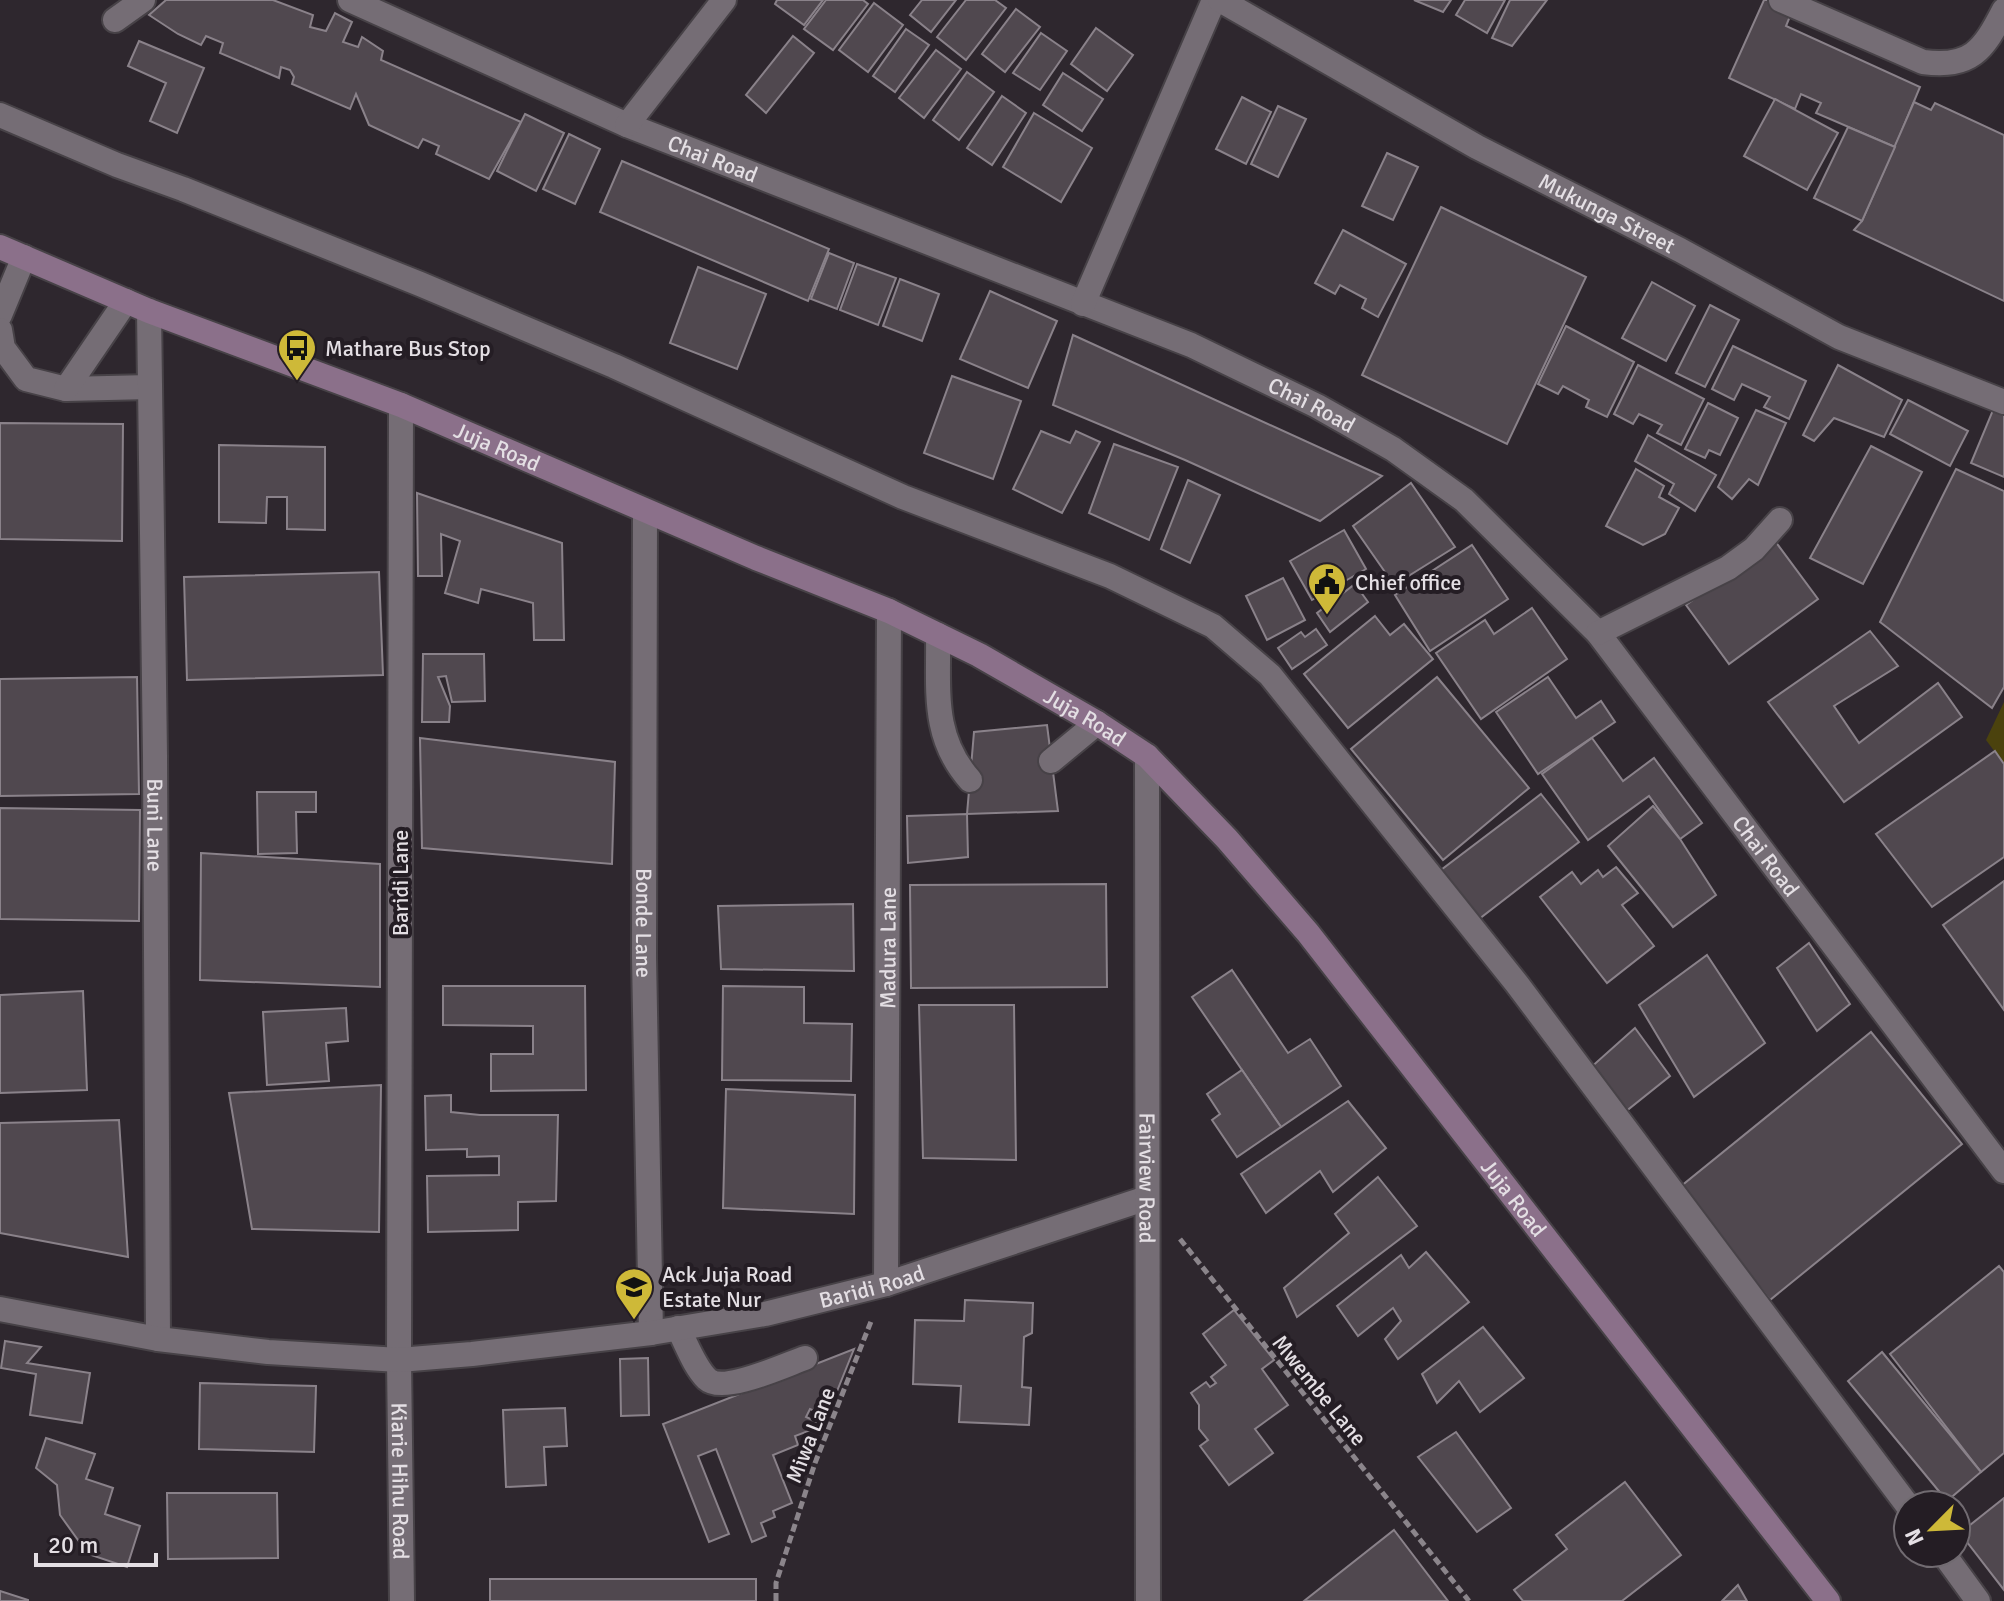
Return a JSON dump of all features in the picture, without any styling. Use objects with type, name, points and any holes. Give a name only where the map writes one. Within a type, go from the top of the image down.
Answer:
[{"type":"main road","name":"Juja Road","points":[[0,244],[149,311],[401,405],[645,511],[889,611],[979,655],[1097,723],[1147,756],[1227,839],[1308,933],[1828,1601]]},
{"type":"street","points":[[115,20],[143,0]]},
{"type":"street","name":"Chai Road","points":[[350,0],[627,125],[1191,345],[1317,406],[1393,449],[1464,500],[1598,633],[2004,1171]]},
{"type":"street","points":[[627,125],[724,0]]},
{"type":"street","points":[[1083,304],[1217,0]]},
{"type":"street","name":"Mukunga Street","points":[[1217,0],[1477,147],[1680,250],[1839,337],[2004,402]]},
{"type":"street","points":[[1781,0],[1923,62],[1947,65],[1968,58],[1982,46],[2004,10]]},
{"type":"street","points":[[0,115],[117,165],[420,284],[628,373],[903,497],[1110,576],[1213,626],[1270,675],[1517,984],[1895,1489]]},
{"type":"street","points":[[0,315],[24,257]]},
{"type":"street","points":[[66,389],[126,301]]},
{"type":"street","name":"Buni Lane","points":[[149,311],[158,1339]]},
{"type":"street","points":[[0,330],[3,348],[26,379],[66,389],[150,387]]},
{"type":"street","name":"Baridi Lane","points":[[399,1360],[401,405]]},
{"type":"street","name":"Bonde Lane","points":[[645,511],[644,957],[651,1333]]},
{"type":"street","points":[[1598,633],[1728,568],[1754,549],[1780,520]]},
{"type":"street","name":"Madura Lane","points":[[886,1284],[889,611]]},
{"type":"street","points":[[938,635],[940,724],[954,762],[970,780]]},
{"type":"street","points":[[1051,761],[1097,723]]},
{"type":"street","name":"Fairview Road","points":[[1147,756],[1148,1601]]},
{"type":"street","name":"Baridi Road","points":[[0,1309],[158,1339],[268,1352],[399,1360],[651,1333],[765,1314],[886,1284],[1147,1198]]},
{"type":"street","points":[[678,1328],[696,1364],[716,1384],[735,1383],[805,1358]]},
{"type":"street","name":"Kiarie Hihu Road","points":[[399,1360],[402,1601]]},
{"type":"street","points":[[1955,1569],[1978,1601]]},
{"type":"path","name":"Mwembe Lane","points":[[1147,1198],[1469,1601]]},
{"type":"path","name":"Miwa Lane","points":[[776,1601],[776,1583],[815,1463],[886,1284]]},
{"type":"shaded area","points":[[2004,702],[2004,764],[1986,740]]},
{"type":"building","points":[[166,0],[273,0],[313,15],[310,27],[326,31],[335,13],[352,22],[343,42],[358,47],[362,37],[383,51],[381,60],[521,122],[489,179],[436,154],[439,146],[423,139],[418,148],[369,125],[356,94],[350,109],[292,84],[294,77],[290,70],[281,67],[279,78],[220,53],[223,43],[206,36],[201,45],[178,34],[149,15]]},
{"type":"building","points":[[777,0],[823,0],[804,25],[775,4]]},
{"type":"building","points":[[826,0],[863,0],[868,4],[833,50],[804,29]]},
{"type":"building","points":[[922,0],[956,0],[931,32],[910,15]]},
{"type":"building","points":[[966,0],[995,0],[1006,8],[966,60],[937,37]]},
{"type":"building","points":[[1414,0],[1451,0],[1443,12]]},
{"type":"building","points":[[1465,0],[1505,0],[1487,33],[1456,15]]},
{"type":"building","points":[[1510,0],[1547,0],[1512,46],[1492,38]]},
{"type":"building","points":[[1764,0],[1775,0],[1793,9],[1786,26],[1920,87],[1895,147],[1816,113],[1821,103],[1801,94],[1795,109],[1729,78]]},
{"type":"building","points":[[874,3],[903,25],[868,72],[839,50]]},
{"type":"building","points":[[1016,9],[1040,27],[1005,72],[982,54]]},
{"type":"building","points":[[1096,28],[1133,55],[1107,91],[1071,64]]},
{"type":"building","points":[[906,29],[929,45],[895,92],[873,76]]},
{"type":"building","points":[[1041,33],[1067,51],[1040,90],[1013,73]]},
{"type":"building","points":[[793,36],[814,53],[766,113],[746,95]]},
{"type":"building","points":[[139,41],[204,68],[177,133],[150,121],[166,83],[128,66]]},
{"type":"building","points":[[936,50],[961,69],[924,118],[899,98]]},
{"type":"building","points":[[967,72],[994,92],[959,140],[933,120]]},
{"type":"building","points":[[1063,73],[1103,99],[1082,131],[1043,105]]},
{"type":"building","points":[[1002,96],[1026,113],[992,165],[967,148]]},
{"type":"building","points":[[1242,97],[1271,112],[1246,164],[1216,149]]},
{"type":"building","points":[[1775,99],[1838,133],[1807,190],[1744,156]]},
{"type":"building","points":[[1914,102],[1931,110],[1935,103],[2004,135],[2004,301],[1854,230],[1862,221]]},
{"type":"building","points":[[1278,106],[1306,119],[1278,177],[1251,164]]},
{"type":"building","points":[[1034,113],[1092,148],[1061,202],[1003,167]]},
{"type":"building","points":[[525,114],[564,133],[536,191],[497,171]]},
{"type":"building","points":[[1848,127],[1895,147],[1862,221],[1814,198]]},
{"type":"building","points":[[569,134],[600,149],[575,204],[543,189]]},
{"type":"building","points":[[1387,153],[1418,167],[1393,220],[1362,206]]},
{"type":"building","points":[[622,161],[829,249],[808,301],[600,212]]},
{"type":"building","points":[[1441,207],[1586,277],[1507,444],[1362,375]]},
{"type":"building","points":[[1343,230],[1406,264],[1378,317],[1362,308],[1366,299],[1340,285],[1335,294],[1315,283]]},
{"type":"building","points":[[829,253],[854,263],[837,309],[811,299]]},
{"type":"building","points":[[857,264],[896,278],[878,325],[840,310]]},
{"type":"building","points":[[698,267],[766,294],[737,369],[670,343]]},
{"type":"building","points":[[900,279],[939,294],[922,341],[883,326]]},
{"type":"building","points":[[1652,282],[1695,306],[1666,361],[1622,338]]},
{"type":"building","points":[[990,291],[1057,321],[1028,388],[960,359]]},
{"type":"building","points":[[1710,305],[1739,320],[1705,387],[1676,373]]},
{"type":"building","points":[[1566,326],[1634,362],[1607,417],[1586,407],[1589,400],[1563,386],[1558,394],[1538,384]]},
{"type":"building","points":[[1073,335],[1382,476],[1320,521],[1053,405]]},
{"type":"building","points":[[1733,346],[1806,381],[1789,419],[1764,407],[1770,397],[1742,384],[1734,400],[1712,389]]},
{"type":"building","points":[[1638,365],[1704,399],[1681,445],[1657,433],[1662,425],[1639,414],[1633,424],[1614,414]]},
{"type":"building","points":[[1838,365],[1902,400],[1884,437],[1834,418],[1814,441],[1803,435]]},
{"type":"building","points":[[952,376],[1021,401],[993,479],[924,453]]},
{"type":"building","points":[[1908,400],[1968,431],[1950,466],[1890,434]]},
{"type":"building","points":[[1708,403],[1738,418],[1720,455],[1709,450],[1705,458],[1685,449]]},
{"type":"building","points":[[1756,410],[1786,423],[1758,485],[1749,479],[1732,499],[1718,487]]},
{"type":"building","points":[[1993,410],[2004,415],[2004,477],[1971,463]]},
{"type":"building","points":[[0,423],[123,424],[122,541],[0,539]]},
{"type":"building","points":[[1041,431],[1070,443],[1076,431],[1100,442],[1062,513],[1013,489]]},
{"type":"building","points":[[1648,435],[1716,475],[1695,511],[1669,494],[1674,484],[1635,461]]},
{"type":"building","points":[[1114,444],[1178,467],[1149,540],[1089,513]]},
{"type":"building","points":[[219,445],[325,447],[325,530],[287,529],[287,497],[267,497],[266,523],[219,522]]},
{"type":"building","points":[[1871,446],[1922,472],[1863,584],[1810,558]]},
{"type":"building","points":[[1636,469],[1664,486],[1659,497],[1679,508],[1665,534],[1643,545],[1606,526]]},
{"type":"building","points":[[1956,469],[2004,491],[2004,687],[1992,708],[1880,622]]},
{"type":"building","points":[[1188,480],[1220,495],[1190,563],[1161,549]]},
{"type":"building","points":[[1411,483],[1455,547],[1394,585],[1353,526]]},
{"type":"building","points":[[417,493],[562,543],[564,640],[534,640],[533,603],[481,589],[478,603],[445,593],[460,541],[441,534],[442,576],[418,576]]},
{"type":"building","points":[[1344,530],[1366,569],[1312,600],[1290,561]]},
{"type":"building","points":[[1775,541],[1818,599],[1729,664],[1686,605]]},
{"type":"building","points":[[1472,545],[1508,599],[1430,651],[1395,595]]},
{"type":"building","points":[[379,572],[383,675],[187,680],[184,577]]},
{"type":"building","points":[[1283,578],[1305,620],[1267,640],[1246,596]]},
{"type":"building","points":[[1355,584],[1368,602],[1330,632],[1317,613]]},
{"type":"building","points":[[1532,608],[1567,659],[1481,719],[1436,653],[1485,620],[1494,634]]},
{"type":"building","points":[[1375,616],[1390,635],[1404,624],[1433,659],[1348,728],[1304,674]]},
{"type":"building","points":[[1316,629],[1327,645],[1292,669],[1278,648],[1301,632],[1305,637]]},
{"type":"building","points":[[1870,631],[1898,666],[1834,706],[1859,743],[1938,683],[1962,717],[1844,802],[1768,702]]},
{"type":"building","points":[[423,654],[484,654],[485,701],[452,702],[446,676],[438,677],[450,706],[449,722],[422,722]]},
{"type":"building","points":[[137,677],[139,794],[0,796],[0,679]]},
{"type":"building","points":[[1437,677],[1529,788],[1443,860],[1351,749]]},
{"type":"building","points":[[1548,677],[1576,718],[1601,701],[1615,722],[1538,774],[1496,712]]},
{"type":"building","points":[[1047,725],[1058,811],[967,814],[974,732]]},
{"type":"building","points":[[420,738],[615,762],[612,864],[422,848]]},
{"type":"building","points":[[1592,738],[1623,781],[1654,758],[1702,823],[1680,839],[1649,796],[1588,840],[1542,774]]},
{"type":"building","points":[[1995,751],[2004,764],[2004,857],[1932,907],[1876,834]]},
{"type":"building","points":[[257,792],[316,792],[316,812],[296,812],[297,853],[258,854]]},
{"type":"building","points":[[1541,794],[1579,842],[1479,919],[1441,870]]},
{"type":"building","points":[[1653,806],[1680,839],[1716,895],[1673,927],[1608,846]]},
{"type":"building","points":[[0,808],[140,810],[139,921],[0,919]]},
{"type":"building","points":[[967,814],[968,857],[908,863],[907,816]]},
{"type":"building","points":[[201,853],[380,864],[380,987],[200,980]]},
{"type":"building","points":[[1616,867],[1638,893],[1622,905],[1654,946],[1607,983],[1540,897],[1572,872],[1581,884],[1598,870],[1603,877]]},
{"type":"building","points":[[2004,881],[2004,1010],[1943,925]]},
{"type":"building","points":[[1106,884],[1107,987],[911,988],[910,885]]},
{"type":"building","points":[[853,904],[854,971],[721,969],[718,906]]},
{"type":"building","points":[[1809,943],[1850,1004],[1817,1031],[1777,968]]},
{"type":"building","points":[[1707,955],[1765,1043],[1694,1097],[1639,1005]]},
{"type":"building","points":[[1232,970],[1288,1053],[1310,1039],[1341,1086],[1281,1127],[1192,997]]},
{"type":"building","points":[[443,986],[585,986],[586,1090],[491,1091],[491,1054],[533,1054],[533,1026],[443,1025]]},
{"type":"building","points":[[723,986],[804,987],[804,1023],[852,1024],[851,1081],[722,1080]]},
{"type":"building","points":[[83,991],[87,1090],[0,1093],[0,995]]},
{"type":"building","points":[[919,1005],[1014,1005],[1016,1160],[923,1158]]},
{"type":"building","points":[[346,1008],[348,1041],[326,1043],[329,1081],[267,1085],[263,1012]]},
{"type":"building","points":[[1635,1028],[1670,1076],[1625,1112],[1589,1069]]},
{"type":"building","points":[[1871,1032],[1962,1144],[1770,1300],[1680,1187]]},
{"type":"building","points":[[1242,1070],[1281,1127],[1237,1157],[1212,1120],[1220,1114],[1207,1094]]},
{"type":"building","points":[[381,1085],[379,1232],[252,1229],[229,1093]]},
{"type":"building","points":[[726,1089],[855,1095],[854,1214],[723,1208]]},
{"type":"building","points":[[451,1095],[451,1112],[558,1115],[556,1201],[518,1202],[518,1230],[428,1232],[427,1176],[499,1175],[499,1156],[467,1157],[467,1149],[426,1150],[425,1096]]},
{"type":"building","points":[[1348,1101],[1386,1148],[1333,1192],[1320,1171],[1266,1213],[1241,1174]]},
{"type":"building","points":[[119,1120],[128,1257],[0,1233],[0,1123]]},
{"type":"building","points":[[1378,1177],[1417,1226],[1297,1317],[1284,1288],[1349,1233],[1335,1214]]},
{"type":"building","points":[[1426,1252],[1469,1302],[1398,1359],[1385,1339],[1401,1321],[1393,1308],[1358,1336],[1337,1306],[1401,1255],[1409,1268]]},
{"type":"building","points":[[1999,1266],[2004,1272],[2004,1453],[1981,1472],[1890,1354]]},
{"type":"building","points":[[965,1300],[1033,1303],[1032,1333],[1024,1337],[1022,1387],[1031,1388],[1029,1425],[959,1422],[961,1386],[913,1384],[915,1320],[964,1321]]},
{"type":"building","points":[[1234,1310],[1274,1360],[1262,1369],[1288,1405],[1255,1429],[1273,1453],[1229,1485],[1200,1446],[1208,1440],[1199,1429],[1199,1405],[1191,1393],[1206,1382],[1210,1387],[1216,1383],[1211,1377],[1226,1365],[1203,1334]]},
{"type":"building","points":[[1483,1327],[1524,1378],[1480,1412],[1459,1381],[1437,1403],[1422,1374]]},
{"type":"building","points":[[5,1341],[41,1347],[27,1363],[90,1373],[82,1423],[30,1415],[36,1374],[1,1368]]},
{"type":"building","points":[[854,1349],[827,1416],[810,1409],[806,1417],[824,1425],[795,1436],[798,1445],[773,1455],[792,1503],[773,1511],[775,1517],[761,1523],[766,1536],[752,1542],[716,1449],[698,1456],[729,1534],[709,1542],[663,1424]]},
{"type":"building","points":[[1882,1352],[1981,1472],[1961,1489],[1937,1489],[1848,1381]]},
{"type":"building","points":[[648,1358],[649,1415],[621,1416],[620,1359]]},
{"type":"building","points":[[200,1383],[316,1386],[314,1452],[199,1449]]},
{"type":"building","points":[[565,1408],[567,1446],[544,1447],[546,1485],[506,1487],[503,1410]]},
{"type":"building","points":[[1456,1432],[1511,1508],[1477,1532],[1418,1457]]},
{"type":"building","points":[[46,1438],[95,1454],[86,1479],[113,1488],[105,1514],[140,1526],[127,1567],[88,1554],[60,1515],[57,1485],[36,1468]]},
{"type":"building","points":[[1625,1482],[1681,1555],[1622,1601],[1523,1601],[1514,1590],[1567,1549],[1556,1535]]},
{"type":"building","points":[[167,1493],[277,1493],[278,1558],[168,1559]]},
{"type":"building","points":[[2004,1498],[2004,1590],[1972,1549],[1972,1523]]},
{"type":"building","points":[[1394,1530],[1448,1601],[1304,1601]]},
{"type":"building","points":[[490,1579],[756,1579],[756,1601],[490,1601]]},
{"type":"building","points":[[1738,1585],[1747,1601],[1722,1601]]},
{"type":"building","points":[[0,1591],[28,1600],[28,1601],[0,1601]]},
{"type":"place","name":"Mathare Bus Stop","points":[[297,382]]},
{"type":"place","name":"Chief office","points":[[1327,616]]},
{"type":"place","name":"Ack Juja Road Estate Nur","points":[[634,1321]]}]
